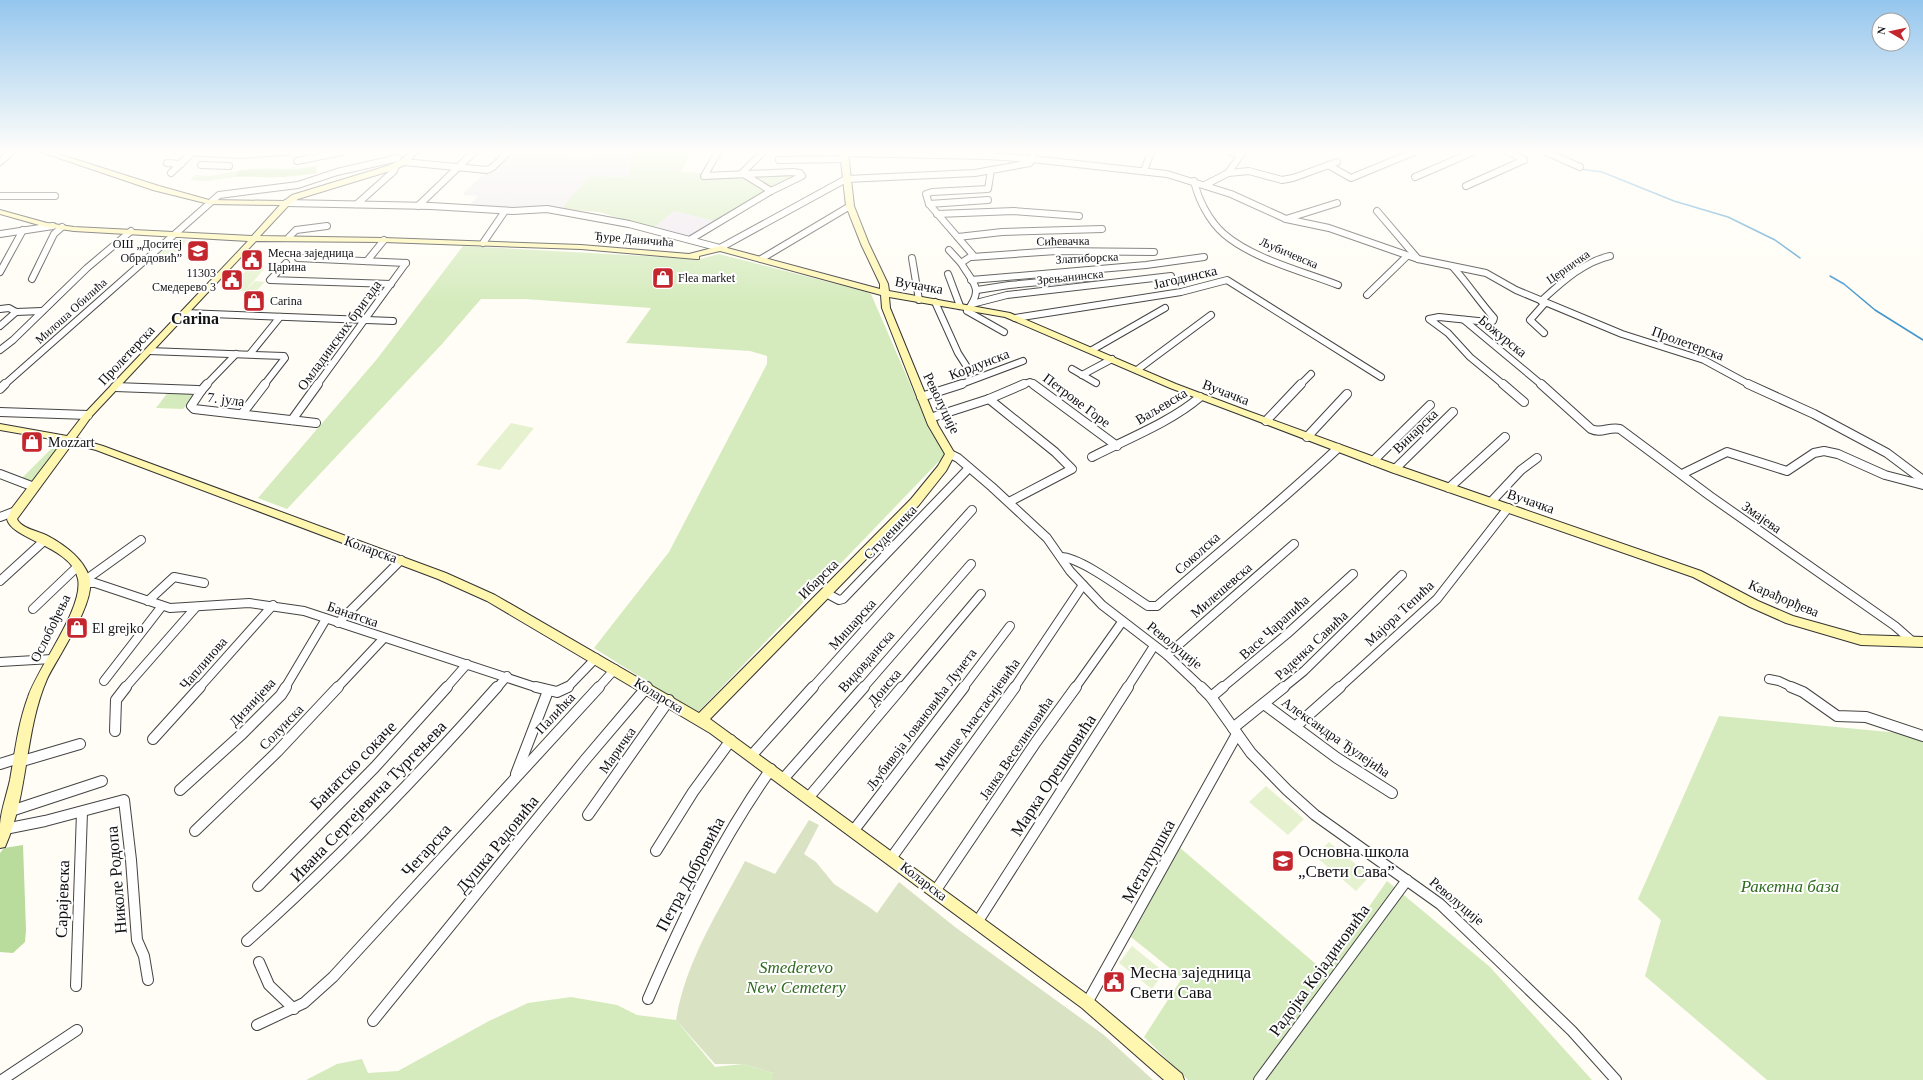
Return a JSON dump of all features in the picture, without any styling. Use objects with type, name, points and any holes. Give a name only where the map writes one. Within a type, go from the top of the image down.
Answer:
[{"type":"street","name":"Милоша Обилића","points":[[0,389],[210,202]]},
{"type":"street","points":[[240,202],[286,203]]},
{"type":"street","points":[[418,206],[422,202]]},
{"type":"street","points":[[691,239],[752,202]]},
{"type":"street","points":[[717,249],[803,202]]},
{"type":"street","name":"Револуције","points":[[849,202],[864,244],[884,284],[886,308],[921,397],[930,418],[950,454],[1009,502],[1047,538],[1060,557],[1102,605],[1122,622],[1167,655],[1211,697],[1229,720],[1235,731],[1274,777],[1315,815],[1440,904],[1473,934],[1572,1031],[1616,1080]]},
{"type":"street","points":[[929,204],[953,202]]},
{"type":"street","name":"Љубичевска","points":[[1204,202],[1214,222],[1227,236],[1263,255],[1338,285]]},
{"type":"street","name":"Пролетерска","points":[[1249,202],[1286,219],[1335,230],[1407,256],[1486,273],[1509,287],[1543,302],[1629,336],[1709,363],[1762,392],[1814,414],[1887,453],[1923,480]]},
{"type":"street","name":"Вучачка","points":[[286,203],[418,206],[505,211],[548,209],[614,220],[671,234],[691,239],[760,263],[800,271]]},
{"type":"street","name":"Пролетерска","points":[[69,439],[88,415],[256,237],[286,203]]},
{"type":"street","points":[[1286,219],[1337,203]]},
{"type":"street","points":[[929,204],[972,254],[972,257],[961,263]]},
{"type":"street","points":[[761,259],[850,206]]},
{"type":"street","points":[[483,243],[505,211]]},
{"type":"street","points":[[937,214],[1014,211],[1079,216]]},
{"type":"street","points":[[1377,211],[1418,259]]},
{"type":"street","name":"Ђуре Даничића","points":[[2,214],[62,228],[256,237],[290,240],[326,239]]},
{"type":"street","points":[[0,272],[23,230],[37,222]]},
{"type":"street","points":[[0,234],[53,226]]},
{"type":"street","points":[[289,237],[296,230],[327,226]]},
{"type":"street","points":[[32,278],[54,234],[62,228]]},
{"type":"street","points":[[958,237],[1002,232],[1102,229]]},
{"type":"street","points":[[0,350],[13,340],[42,311],[131,231]]},
{"type":"street","name":"Вучачка","points":[[671,234],[684,241],[761,259],[884,293],[919,300],[967,306],[1015,318],[1200,397],[1395,469],[1640,554]]},
{"type":"street","name":"Ђуре Даничића","points":[[256,237],[584,247],[704,257],[717,249]]},
{"type":"street","points":[[298,258],[368,261],[384,240]]},
{"type":"street","points":[[949,250],[961,263],[977,290],[977,296],[967,306]]},
{"type":"street","name":"Сићевачка","points":[[972,257],[1056,251],[1154,252]]},
{"type":"street","points":[[1367,294],[1390,270],[1407,256]]},
{"type":"street","name":"Церничка","points":[[1544,333],[1530,320],[1543,302],[1580,270],[1598,260],[1610,256]]},
{"type":"street","name":"Златиборска","points":[[971,280],[1020,274],[1158,265],[1204,257]]},
{"type":"street","points":[[912,258],[919,300]]},
{"type":"street","name":"Омладинских бригада","points":[[292,420],[406,263],[368,261]]},
{"type":"street","points":[[286,263],[270,280],[391,284]]},
{"type":"street","points":[[1453,267],[1475,293],[1477,299],[1494,318],[1493,321],[1488,322],[1464,320]]},
{"type":"street","points":[[948,274],[967,306],[967,311],[1004,332]]},
{"type":"street","name":"Зрењанинска","points":[[967,306],[1007,295],[1171,276]]},
{"type":"street","points":[[977,290],[1009,285],[1094,277]]},
{"type":"street","name":"Јагодинска","points":[[1015,318],[1181,292],[1227,280],[1381,377]]},
{"type":"street","points":[[934,302],[958,353],[967,367]]},
{"type":"street","points":[[0,309],[9,308],[16,312],[42,311]]},
{"type":"street","points":[[1092,350],[1165,308]]},
{"type":"street","points":[[0,326],[16,312]]},
{"type":"street","points":[[185,313],[393,320]]},
{"type":"street","points":[[1137,370],[1211,315]]},
{"type":"street","points":[[250,354],[280,316]]},
{"type":"street","name":"Божурска","points":[[1524,402],[1470,357],[1448,333],[1430,319],[1435,317],[1464,320],[1504,352],[1594,431]]},
{"type":"street","points":[[149,351],[285,356],[242,414]]},
{"type":"street","points":[[202,391],[236,354]]},
{"type":"street","points":[[1082,375],[1112,359]]},
{"type":"street","name":"Кордунска","points":[[921,397],[973,381],[1023,361]]},
{"type":"street","points":[[1072,369],[1096,382]]},
{"type":"street","points":[[1266,421],[1312,374]]},
{"type":"street","name":"Петрове Горе","points":[[930,418],[989,399],[1030,382],[1117,446]]},
{"type":"street","name":"7. јула","points":[[115,387],[202,391]]},
{"type":"street","name":"7. јула","points":[[202,391],[192,404],[192,408],[316,424]]},
{"type":"street","points":[[1307,437],[1347,394]]},
{"type":"street","name":"Ваљевска","points":[[1092,457],[1117,446],[1192,404],[1200,397]]},
{"type":"street","points":[[989,399],[1055,452],[1072,469],[1009,502]]},
{"type":"street","points":[[1373,461],[1430,404]]},
{"type":"street","points":[[0,412],[88,415]]},
{"type":"street","name":"Винарска","points":[[1395,469],[1453,412]]},
{"type":"street","name":"Змајева","points":[[1594,431],[1600,432],[1617,427],[1710,496],[1918,641]]},
{"type":"street","name":"Коларска","points":[[0,428],[69,439],[99,448],[401,560],[450,579],[491,598],[615,668],[669,700],[731,740],[1087,1003],[1176,1080]]},
{"type":"street","points":[[1449,488],[1505,437]]},
{"type":"street","name":"Ослобођења","points":[[1,838],[11,811],[19,760],[30,708],[52,659],[81,602],[85,583],[84,578],[77,567],[58,548],[15,525],[7,517],[34,487],[69,439]]},
{"type":"street","name":"Соколска","points":[[1060,557],[1069,557],[1081,563],[1148,606],[1155,607],[1225,546],[1300,484],[1338,448]]},
{"type":"street","points":[[1682,474],[1727,452],[1787,471],[1813,453],[1823,451],[1842,457],[1874,471],[1923,485]]},
{"type":"street","name":"Ибарска","points":[[701,720],[915,502],[942,468],[950,454]]},
{"type":"street","points":[[1491,502],[1521,470],[1537,458]]},
{"type":"street","name":"Студеничка","points":[[826,593],[839,600],[843,599],[969,468]]},
{"type":"street","points":[[1,475],[34,487]]},
{"type":"street","name":"Мајора Тепића","points":[[1295,727],[1437,598],[1508,508]]},
{"type":"street","name":"Мишарска","points":[[752,755],[972,510]]},
{"type":"street","points":[[0,581],[45,540]]},
{"type":"street","points":[[85,583],[92,576],[141,540]]},
{"type":"street","name":"Милешевска","points":[[1167,655],[1294,544]]},
{"type":"street","name":"Карађорђева","points":[[1640,554],[1697,574],[1766,610],[1817,629],[1861,640],[1918,641]]},
{"type":"street","points":[[338,624],[401,560]]},
{"type":"street","name":"Видовданска","points":[[784,778],[971,564]]},
{"type":"street","points":[[32,608],[77,567]]},
{"type":"street","name":"Васе Чарапића","points":[[1211,697],[1287,634],[1353,574]]},
{"type":"street","name":"Раденка Савића","points":[[1235,731],[1264,704],[1304,671],[1402,575]]},
{"type":"street","points":[[148,601],[174,577],[204,583]]},
{"type":"street","name":"Банатска","points":[[85,583],[95,583],[162,606],[175,608],[238,603],[273,605],[304,611],[338,624],[507,676],[548,691],[558,692],[566,689],[596,658]]},
{"type":"street","name":"Мише Анастасијевића","points":[[892,858],[1024,674],[1083,585]]},
{"type":"street","name":"Донска","points":[[809,797],[981,594]]},
{"type":"street","name":"Чаплинова","points":[[153,739],[273,605]]},
{"type":"street","points":[[104,681],[162,606]]},
{"type":"street","points":[[115,731],[116,700],[118,696],[196,607]]},
{"type":"street","name":"Дизнијева","points":[[180,790],[242,734],[281,694],[326,619]]},
{"type":"street","name":"Јанка Веселиновића","points":[[936,890],[1014,777],[1036,742],[1122,622]]},
{"type":"street","name":"Љубивоја Јовановића Лунета","points":[[854,830],[1010,626]]},
{"type":"street","name":"Солунска","points":[[194,831],[277,752],[384,638]]},
{"type":"street","name":"Марка Орешковића","points":[[978,921],[1154,646]]},
{"type":"street","points":[[0,662],[52,659]]},
{"type":"street","name":"Банатско сокаче","points":[[258,886],[375,767],[467,664]]},
{"type":"street","name":"Палићка","points":[[516,777],[615,668]]},
{"type":"street","name":"Ивана Сергејевича Тургењева","points":[[247,941],[281,912],[339,855],[456,733],[507,676]]},
{"type":"street","points":[[1769,679],[1779,681],[1803,692],[1832,714],[1842,717],[1866,718],[1923,736]]},
{"type":"street","name":"Душка Радовића","points":[[373,1021],[647,687]]},
{"type":"street","name":"Чегарска","points":[[257,1025],[294,1009],[309,999],[333,977],[516,777],[548,691]]},
{"type":"street","name":"Маричка","points":[[588,815],[669,700]]},
{"type":"street","name":"Александра Ђулејића","points":[[1264,704],[1337,758],[1392,793]]},
{"type":"street","name":"Металуршка","points":[[1087,1003],[1235,731]]},
{"type":"street","points":[[656,850],[693,792],[731,740]]},
{"type":"street","points":[[0,764],[80,744]]},
{"type":"street","name":"Петра Добровића","points":[[648,999],[675,936],[718,851],[736,820],[771,769]]},
{"type":"street","points":[[11,811],[102,781]]},
{"type":"street","name":"Николе Родопа","points":[[82,812],[124,800],[131,860],[137,940],[144,956],[148,980]]},
{"type":"street","points":[[1,838],[82,812]]},
{"type":"street","name":"Сарајевска","points":[[76,986],[82,812]]},
{"type":"street","name":"Радојка Којадиновића","points":[[1259,1080],[1407,880]]},
{"type":"street","points":[[259,962],[265,979],[269,985],[294,1009]]},
{"type":"street","points":[[2,1080],[77,1030]]},
{"type":"shaded area","points":[[472,202],[567,202],[561,209],[512,210],[469,206]]},
{"type":"shaded area","points":[[674,211],[718,222],[692,239],[653,228]]},
{"type":"green space","points":[[567,202],[751,202],[718,222],[674,211],[653,228],[599,212],[561,209]]},
{"type":"green space","points":[[175,239],[188,240],[171,257],[157,256]]},
{"type":"green space","points":[[463,246],[700,259],[719,254],[867,292],[871,294],[930,431],[944,451],[944,456],[697,713],[594,648],[669,552],[767,364],[767,356],[750,351],[626,343],[651,308],[525,299],[481,299],[442,344],[287,509],[258,498],[377,359]]},
{"type":"green space","points":[[248,268],[264,269],[246,290],[255,281],[265,282],[253,294],[243,293],[244,291],[228,291]]},
{"type":"green space","points":[[169,391],[194,392],[196,395],[183,409],[156,408]]},
{"type":"green space","points":[[511,423],[534,428],[500,470],[476,465]]},
{"type":"green space","points":[[56,444],[56,450],[33,481],[21,479]]},
{"type":"green space","name":"Ракетна база","points":[[1719,716],[1910,734],[1923,739],[1923,1080],[1767,1080],[1645,976],[1661,920],[1638,899]]},
{"type":"green space","points":[[1266,786],[1304,819],[1288,835],[1249,802]]},
{"type":"green space","name":"Smederevo New Cemetery","points":[[809,820],[819,825],[804,854],[816,862],[834,884],[877,913],[899,882],[955,927],[1104,1035],[1153,1080],[773,1080],[773,1073],[743,1064],[715,1064],[676,1020],[680,999],[687,978],[704,938],[745,861],[775,874]]},
{"type":"green space","points":[[1329,842],[1370,876],[1356,891],[1315,856]]},
{"type":"green space","points":[[23,845],[26,930],[25,942],[13,953],[0,952],[0,853],[4,848]]},
{"type":"green space","points":[[1179,847],[1324,971],[1387,881],[1490,967],[1592,1080],[1188,1080],[1144,1037],[1182,978],[1131,937]]},
{"type":"green space","points":[[1132,946],[1164,972],[1152,989],[1119,963]]},
{"type":"green space","points":[[571,997],[617,1005],[637,1015],[676,1020],[715,1067],[743,1064],[773,1073],[773,1080],[306,1080],[337,1064],[362,1059],[368,1073],[398,1071],[489,1021],[528,1003]]},
{"type":"waterway","points":[[1679,202],[1728,217],[1775,240],[1800,258]]},
{"type":"waterway","points":[[1830,276],[1844,284],[1875,310],[1923,340]]},
{"type":"place","name":"ОШ „Доситеј Обрадовић”","points":[[198,251]]},
{"type":"place","name":"Месна заједница Царина","points":[[252,260]]},
{"type":"place","name":"Flea market","points":[[663,278]]},
{"type":"place","name":"11303 Смедерево 3","points":[[232,280]]},
{"type":"place","name":"Carina","points":[[254,301]]},
{"type":"place","name":"Mozzart","points":[[32,442]]},
{"type":"place","name":"El grejko","points":[[77,628]]},
{"type":"place","name":"Основна школа „Свети Сава”","points":[[1283,861]]},
{"type":"place","name":"Месна заједница Свети Сава","points":[[1114,982]]},
{"type":"district","name":"Carina","points":[[195,318]]}]
